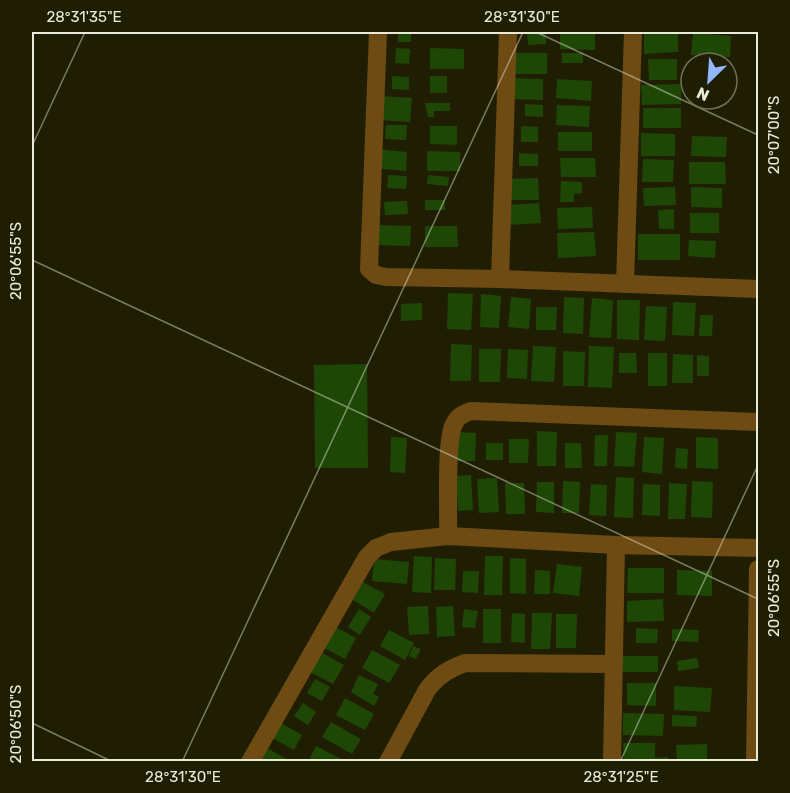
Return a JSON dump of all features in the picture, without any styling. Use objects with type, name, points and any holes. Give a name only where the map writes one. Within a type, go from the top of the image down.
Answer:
[{"type":"street","points":[[378,32],[369,269],[376,275],[387,278],[500,279],[759,290]]},
{"type":"street","points":[[500,279],[508,32]]},
{"type":"street","points":[[625,284],[633,32]]},
{"type":"street","points":[[448,536],[451,434],[452,426],[462,414],[478,410],[759,422]]},
{"type":"street","points":[[250,762],[367,557],[376,548],[391,542],[448,536],[616,545],[759,548]]},
{"type":"street","points":[[612,762],[616,545]]},
{"type":"street","points":[[755,762],[759,569]]},
{"type":"street","points":[[388,762],[432,682],[452,668],[465,663],[613,664]]},
{"type":"building","points":[[398,32],[411,32],[411,42],[398,42]]},
{"type":"building","points":[[527,32],[546,32],[546,44],[528,45]]},
{"type":"building","points":[[560,32],[595,32],[595,50],[560,49]]},
{"type":"building","points":[[678,33],[678,52],[644,54],[644,34]]},
{"type":"building","points":[[693,33],[731,36],[730,51],[691,51]]},
{"type":"building","points":[[396,48],[410,49],[409,64],[395,63]]},
{"type":"building","points":[[430,48],[464,49],[464,69],[430,69]]},
{"type":"building","points":[[510,53],[547,53],[547,74],[510,74]]},
{"type":"building","points":[[562,53],[583,53],[583,63],[562,63]]},
{"type":"building","points":[[648,59],[677,59],[677,80],[649,80]]},
{"type":"building","points":[[392,76],[409,77],[409,90],[392,89]]},
{"type":"building","points":[[430,76],[447,76],[447,93],[430,93]]},
{"type":"building","points":[[509,78],[543,79],[543,100],[509,99]]},
{"type":"building","points":[[557,79],[592,81],[591,101],[556,98]]},
{"type":"building","points":[[679,84],[679,104],[642,105],[641,85]]},
{"type":"building","points":[[380,96],[412,98],[410,122],[379,120]]},
{"type":"building","points":[[425,103],[450,103],[450,111],[434,111],[434,117],[428,117]]},
{"type":"building","points":[[525,104],[543,105],[543,117],[525,116]]},
{"type":"building","points":[[557,105],[590,106],[589,127],[556,125]]},
{"type":"building","points":[[643,108],[679,108],[681,111],[681,128],[643,128]]},
{"type":"building","points":[[386,125],[407,125],[406,140],[385,139]]},
{"type":"building","points":[[430,126],[457,126],[457,145],[430,144]]},
{"type":"building","points":[[521,126],[538,127],[538,142],[521,142]]},
{"type":"building","points":[[558,132],[592,132],[592,151],[558,151]]},
{"type":"building","points":[[641,133],[675,134],[675,156],[641,156]]},
{"type":"building","points":[[692,136],[727,137],[726,157],[691,156]]},
{"type":"building","points":[[375,149],[407,152],[406,171],[373,168]]},
{"type":"building","points":[[427,151],[460,152],[460,171],[427,171]]},
{"type":"building","points":[[519,153],[538,154],[538,166],[519,166]]},
{"type":"building","points":[[560,158],[595,158],[596,177],[561,177]]},
{"type":"building","points":[[643,159],[674,160],[673,182],[642,182]]},
{"type":"building","points":[[689,162],[725,162],[726,184],[689,184]]},
{"type":"building","points":[[388,175],[407,176],[406,189],[387,188]]},
{"type":"building","points":[[428,175],[449,177],[448,186],[427,184]]},
{"type":"building","points":[[538,178],[539,200],[507,200],[506,179]]},
{"type":"building","points":[[561,181],[582,182],[582,193],[574,194],[574,202],[560,202]]},
{"type":"building","points":[[675,187],[676,205],[644,206],[643,188]]},
{"type":"building","points":[[691,187],[722,188],[722,208],[691,207]]},
{"type":"building","points":[[425,200],[445,200],[445,210],[425,210]]},
{"type":"building","points":[[407,201],[408,214],[385,215],[384,202]]},
{"type":"building","points":[[539,203],[541,223],[507,225],[506,205]]},
{"type":"building","points":[[592,207],[593,228],[558,229],[557,208]]},
{"type":"building","points":[[674,209],[674,229],[659,229],[658,210]]},
{"type":"building","points":[[690,213],[719,213],[719,233],[690,233]]},
{"type":"building","points":[[375,225],[411,226],[410,246],[375,245]]},
{"type":"building","points":[[425,226],[457,226],[458,247],[425,247]]},
{"type":"building","points":[[594,232],[596,256],[558,258],[557,233]]},
{"type":"building","points":[[638,234],[680,234],[680,260],[638,260]]},
{"type":"building","points":[[689,240],[716,241],[715,258],[688,256]]},
{"type":"building","points":[[448,293],[473,294],[471,330],[447,329]]},
{"type":"building","points":[[481,294],[501,296],[499,328],[480,327]]},
{"type":"building","points":[[511,297],[531,299],[529,329],[508,327]]},
{"type":"building","points":[[564,297],[584,298],[583,334],[563,333]]},
{"type":"building","points":[[592,298],[613,300],[611,338],[589,337]]},
{"type":"building","points":[[617,300],[640,300],[639,340],[617,339]]},
{"type":"building","points":[[673,302],[696,303],[694,336],[672,335]]},
{"type":"building","points":[[422,303],[422,320],[401,321],[401,304]]},
{"type":"building","points":[[646,306],[667,307],[665,341],[644,340]]},
{"type":"building","points":[[536,307],[557,307],[556,330],[536,330]]},
{"type":"building","points":[[700,315],[713,315],[712,336],[699,336]]},
{"type":"building","points":[[451,344],[472,345],[471,381],[450,381]]},
{"type":"building","points":[[533,346],[556,347],[554,382],[531,381]]},
{"type":"building","points":[[589,346],[614,347],[612,388],[588,387]]},
{"type":"building","points":[[479,349],[501,349],[500,382],[479,382]]},
{"type":"building","points":[[508,349],[528,350],[527,379],[507,378]]},
{"type":"building","points":[[563,351],[585,352],[584,386],[563,386]]},
{"type":"building","points":[[619,353],[636,353],[637,373],[619,373]]},
{"type":"building","points":[[648,353],[667,353],[667,386],[648,386]]},
{"type":"building","points":[[673,354],[693,355],[693,383],[672,383]]},
{"type":"building","points":[[697,355],[709,356],[709,376],[697,376]]},
{"type":"building","points":[[367,364],[368,468],[315,468],[314,365]]},
{"type":"building","points":[[537,431],[557,432],[556,466],[537,466]]},
{"type":"building","points":[[456,432],[476,433],[475,461],[456,461]]},
{"type":"building","points":[[616,432],[637,433],[634,467],[614,466]]},
{"type":"building","points":[[595,435],[608,435],[607,466],[594,466]]},
{"type":"building","points":[[391,437],[407,438],[405,473],[390,472]]},
{"type":"building","points":[[644,437],[664,438],[662,474],[642,472]]},
{"type":"building","points":[[696,437],[718,438],[718,469],[696,468]]},
{"type":"building","points":[[509,439],[529,439],[528,463],[509,463]]},
{"type":"building","points":[[486,443],[503,443],[503,460],[486,460]]},
{"type":"building","points":[[565,443],[581,443],[582,468],[565,468]]},
{"type":"building","points":[[676,448],[688,449],[687,469],[675,468]]},
{"type":"building","points":[[471,475],[473,510],[458,511],[456,476]]},
{"type":"building","points":[[616,477],[634,478],[633,518],[614,517]]},
{"type":"building","points":[[497,478],[499,512],[479,513],[477,479]]},
{"type":"building","points":[[563,481],[580,482],[579,513],[562,513]]},
{"type":"building","points":[[692,481],[713,482],[712,518],[691,517]]},
{"type":"building","points":[[537,482],[554,482],[554,513],[536,512]]},
{"type":"building","points":[[505,483],[524,483],[525,514],[506,514]]},
{"type":"building","points":[[669,483],[687,484],[685,519],[668,519]]},
{"type":"building","points":[[591,484],[607,485],[606,516],[589,515]]},
{"type":"building","points":[[643,484],[660,485],[660,516],[642,515]]},
{"type":"building","points":[[414,556],[432,557],[431,593],[412,592]]},
{"type":"building","points":[[485,556],[503,556],[502,595],[484,595]]},
{"type":"building","points":[[435,558],[456,559],[455,590],[434,590]]},
{"type":"building","points":[[510,558],[526,559],[526,594],[510,593]]},
{"type":"building","points":[[374,559],[409,562],[407,584],[372,581]]},
{"type":"building","points":[[557,564],[582,567],[579,596],[553,593]]},
{"type":"building","points":[[628,568],[664,568],[664,593],[627,593]]},
{"type":"building","points":[[535,570],[550,571],[550,594],[534,594]]},
{"type":"building","points":[[677,570],[712,571],[712,596],[677,595]]},
{"type":"building","points":[[463,571],[479,571],[478,593],[462,592]]},
{"type":"building","points":[[363,582],[385,594],[374,613],[353,600]]},
{"type":"building","points":[[663,599],[664,621],[627,622],[627,601]]},
{"type":"building","points":[[428,606],[429,634],[409,635],[407,607]]},
{"type":"building","points":[[453,606],[455,636],[437,637],[436,607]]},
{"type":"building","points":[[359,609],[371,617],[360,635],[348,627]]},
{"type":"building","points":[[464,609],[478,611],[475,628],[462,627]]},
{"type":"building","points":[[483,609],[501,609],[501,643],[483,643]]},
{"type":"building","points":[[512,613],[525,614],[525,643],[511,642]]},
{"type":"building","points":[[532,613],[552,613],[550,649],[531,649]]},
{"type":"building","points":[[556,614],[577,614],[576,648],[556,648]]},
{"type":"building","points":[[330,624],[356,638],[345,659],[318,645]]},
{"type":"building","points":[[636,628],[658,629],[657,643],[636,643]]},
{"type":"building","points":[[672,629],[699,630],[698,642],[672,641]]},
{"type":"building","points":[[389,630],[414,643],[405,660],[380,646]]},
{"type":"building","points":[[413,646],[421,649],[416,659],[409,656]]},
{"type":"building","points":[[317,650],[344,665],[333,684],[306,670]]},
{"type":"building","points":[[372,650],[400,665],[389,683],[362,668]]},
{"type":"building","points":[[621,656],[658,656],[658,672],[621,672]]},
{"type":"building","points":[[697,658],[699,668],[678,671],[677,661]]},
{"type":"building","points":[[359,675],[378,684],[373,694],[379,697],[374,706],[351,692]]},
{"type":"building","points":[[315,679],[330,687],[322,701],[307,693]]},
{"type":"building","points":[[627,683],[656,683],[656,706],[627,705]]},
{"type":"building","points":[[674,686],[712,688],[710,712],[674,710]]},
{"type":"building","points":[[345,698],[374,714],[365,730],[336,715]]},
{"type":"building","points":[[303,703],[316,712],[308,725],[294,716]]},
{"type":"building","points":[[623,713],[664,714],[663,736],[623,735]]},
{"type":"building","points":[[672,715],[697,716],[696,727],[672,726]]},
{"type":"building","points":[[331,722],[361,739],[352,754],[322,737]]},
{"type":"building","points":[[281,723],[302,735],[294,750],[272,738]]},
{"type":"building","points":[[623,743],[655,743],[655,758],[668,757],[668,762],[624,762]]},
{"type":"building","points":[[707,744],[707,762],[677,762],[676,745]]},
{"type":"building","points":[[261,745],[287,759],[285,762],[252,762]]},
{"type":"building","points":[[316,746],[347,762],[308,762]]}]
